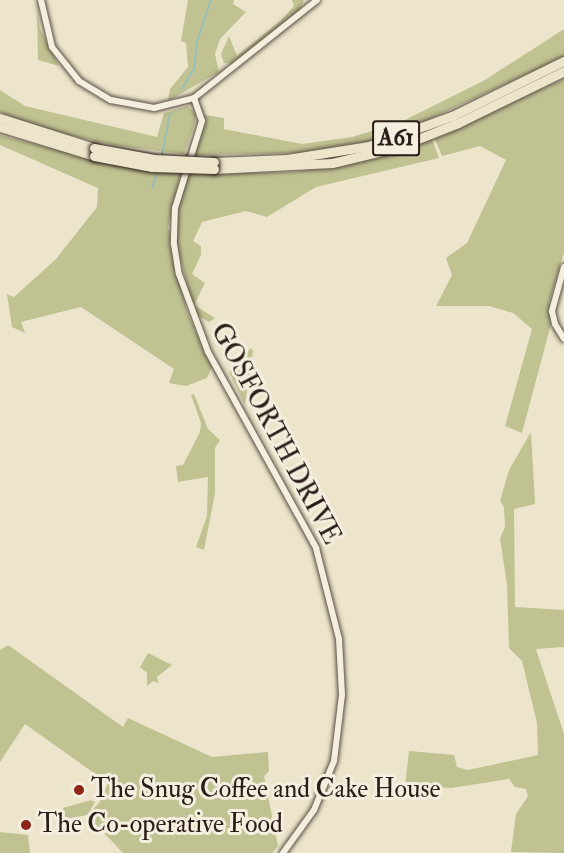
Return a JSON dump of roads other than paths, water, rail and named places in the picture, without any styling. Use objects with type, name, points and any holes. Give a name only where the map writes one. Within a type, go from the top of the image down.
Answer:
[{"type":"highway","name":"A61","points":[[214,166],[287,159],[380,143],[452,116],[564,61]]},
{"type":"highway","name":"A61","points":[[0,127],[152,167],[332,163],[395,148],[458,123],[564,71]]},
{"type":"highway","name":"A61","points":[[0,118],[94,152]]},
{"type":"street","points":[[41,0],[52,47],[68,69],[93,92],[144,107],[169,106],[194,98],[317,0]]},
{"type":"street","name":"GOSFORTH DRIVE","points":[[194,98],[202,121],[175,208],[174,244],[179,274],[205,346],[316,548],[339,639],[342,695],[334,760],[314,810],[283,853]]},
{"type":"street","points":[[564,267],[552,311],[555,324],[564,339]]},
{"type":"waterway","points":[[182,89],[194,69],[197,42],[211,0]]},
{"type":"waterway","points":[[162,155],[170,114]]},
{"type":"waterway","points":[[152,188],[158,172]]},
{"type":"place","name":"The Snug Coffee and Cake House","points":[[79,790]]},
{"type":"place","name":"The Co-operative Food","points":[[26,825]]}]
